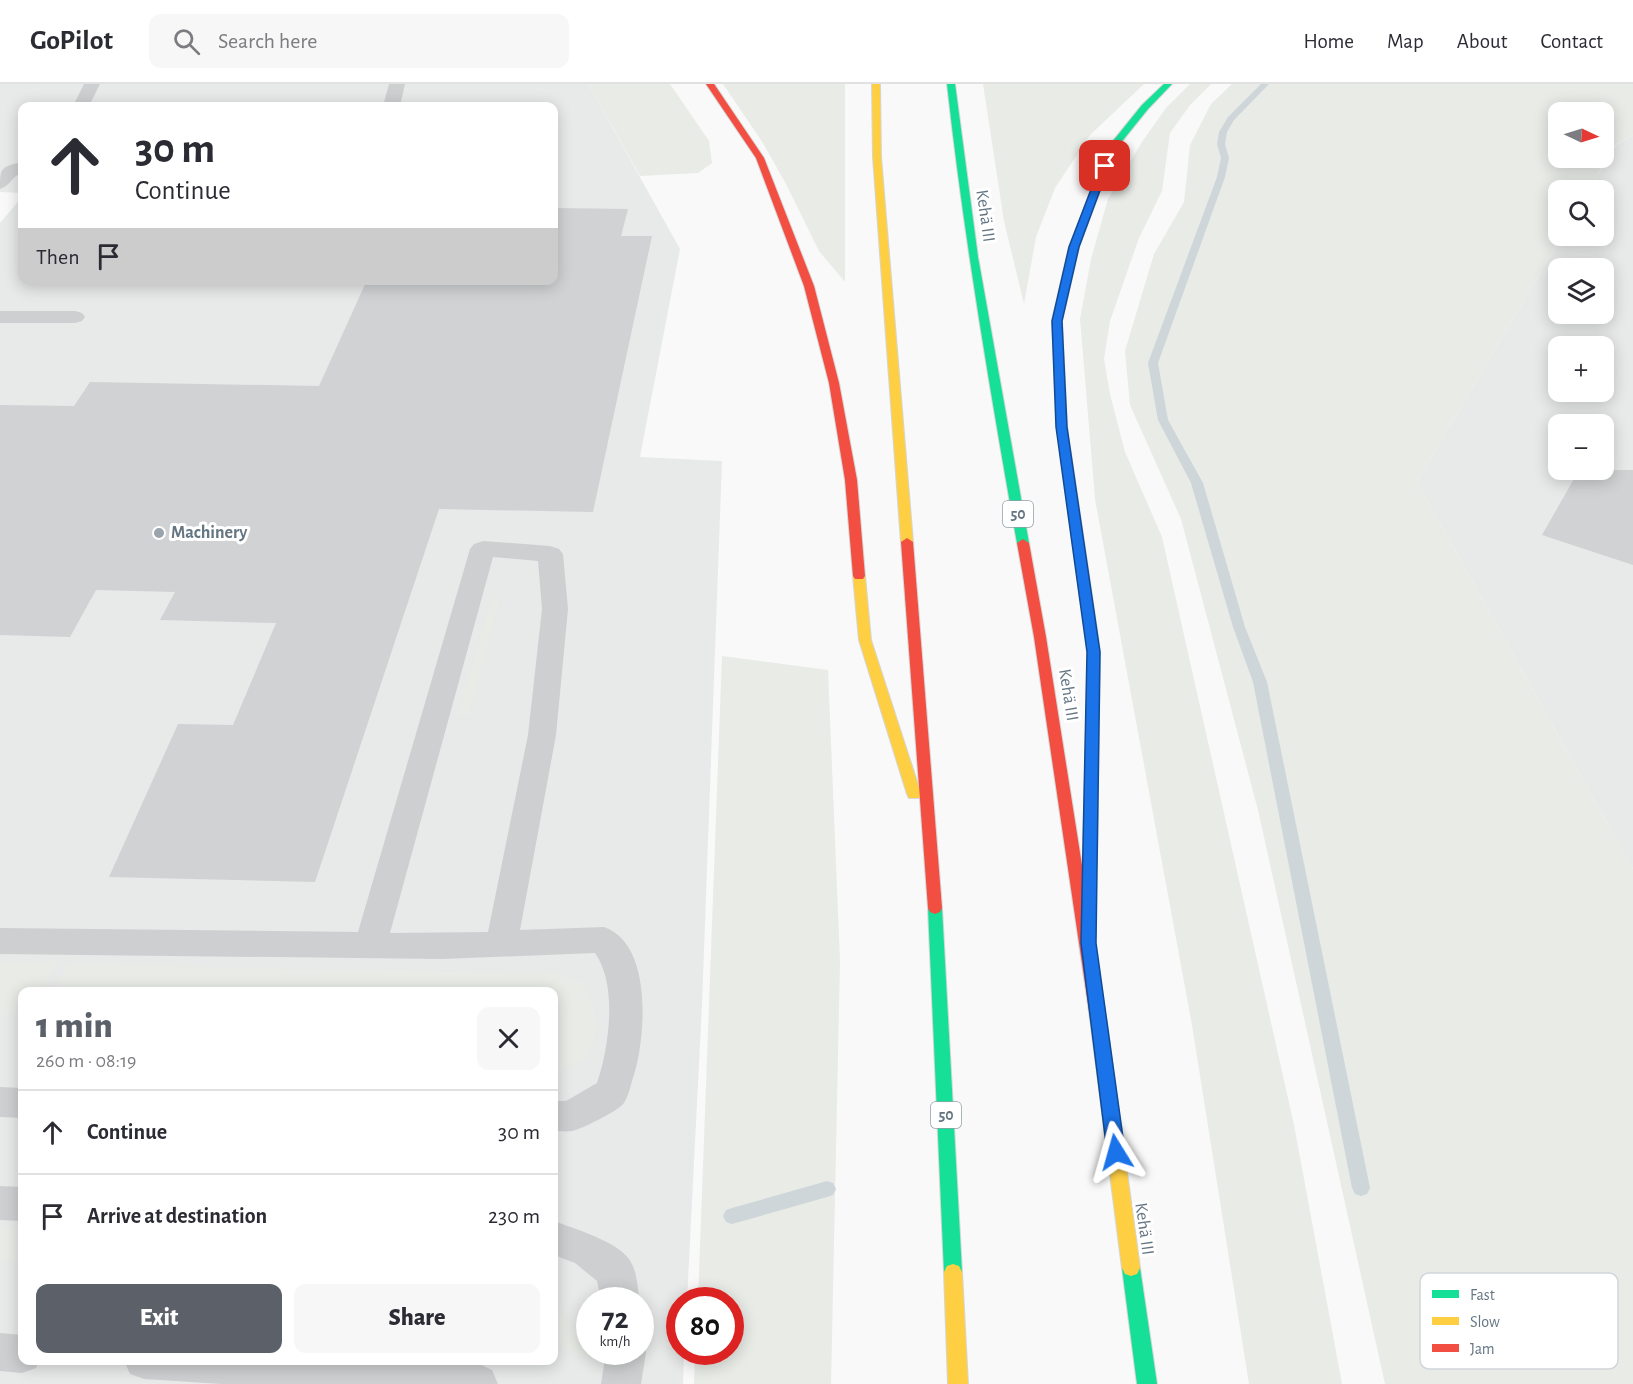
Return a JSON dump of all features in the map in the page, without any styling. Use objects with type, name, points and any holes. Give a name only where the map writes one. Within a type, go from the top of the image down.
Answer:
[{"type":"highway","points":[[710,84],[760,158],[809,286],[834,383],[851,480],[865,640],[931,847]]},
{"type":"highway","name":"50","points":[[876,84],[878,168],[939,959],[958,1384]]},
{"type":"highway","name":"Kehä III","points":[[951,84],[959,159],[983,326],[1040,637],[1088,943],[1147,1384]]},
{"type":"highway","points":[[1088,943],[1094,652],[1062,427],[1057,321],[1074,247],[1112,147],[1145,107],[1168,84]]},
{"type":"lane","points":[[83,102],[92,84]]},
{"type":"lane","points":[[393,102],[397,84]]},
{"type":"lane","points":[[0,183],[9,171],[18,168]]},
{"type":"lane","points":[[0,317],[75,317]]},
{"type":"lane","points":[[370,945],[483,549],[549,554],[555,609],[542,735],[502,943]]},
{"type":"lane","points":[[0,941],[370,945],[604,940],[616,958],[625,985],[622,1061],[611,1093],[571,1116],[558,1116]]},
{"type":"lane","points":[[0,1102],[18,1103]]},
{"type":"lane","points":[[0,1203],[18,1203]]},
{"type":"lane","points":[[558,1240],[588,1251],[615,1271],[618,1287]]},
{"type":"lane","points":[[0,1352],[18,1354]]},
{"type":"lane","points":[[229,1365],[468,1379],[478,1384]]},
{"type":"lane","points":[[621,1384],[624,1365]]},
{"type":"shaded area","points":[[0,84],[588,84],[680,249],[640,457],[722,461],[702,1005],[688,1287],[666,1287],[666,1365],[684,1365],[683,1384],[0,1384],[0,223],[18,202],[18,285],[558,285],[558,102],[18,102],[18,193],[0,192]]},
{"type":"shaded area","points":[[588,84],[670,84],[709,141],[712,163],[698,173],[640,176]]},
{"type":"shaded area","points":[[723,84],[845,84],[845,282],[819,251],[763,143]]},
{"type":"shaded area","points":[[983,84],[1144,84],[1090,135],[1055,188],[1036,237],[1024,304],[1004,221]]},
{"type":"shaded area","points":[[1190,84],[1211,84],[1190,105],[1170,133],[1162,191],[1139,238],[1110,321],[1104,359],[1110,394],[1125,452],[1162,537],[1294,1125],[1342,1384],[1249,1384],[1192,1025],[1095,499],[1080,319],[1091,259],[1108,199],[1142,142],[1166,108]]},
{"type":"shaded area","points":[[1232,84],[1633,84],[1633,135],[1614,147],[1614,102],[1548,102],[1548,168],[1602,168],[1595,180],[1548,180],[1548,246],[1556,246],[1417,482],[1633,869],[1633,1384],[1385,1384],[1258,810],[1181,519],[1130,405],[1125,351],[1154,254],[1184,202],[1190,145],[1211,104]]},
{"type":"shaded area","points":[[1633,135],[1633,869],[1417,482],[1548,260],[1548,324],[1614,324],[1614,258],[1549,258],[1556,246],[1614,246],[1614,180],[1595,180],[1602,168],[1614,168],[1614,148]]},
{"type":"shaded area","points":[[491,598],[500,598],[469,715],[458,715]]},
{"type":"shaded area","points":[[722,656],[828,670],[840,961],[831,1384],[694,1384],[695,1365],[744,1365],[744,1287],[698,1287]]},
{"type":"shaded area","points":[[0,963],[55,963],[44,987],[18,987],[18,1016],[0,1015]]},
{"type":"shaded area","points":[[68,964],[562,974],[579,981],[587,990],[594,1010],[595,1033],[590,1052],[584,1058],[576,1064],[558,1068],[558,987],[58,987]]},
{"type":"shaded area","points":[[0,1228],[18,1229],[18,1262],[0,1261]]},
{"type":"shaded area","points":[[558,1311],[576,1329],[576,1355],[558,1342]]},
{"type":"building","name":"Machinery","points":[[558,208],[628,209],[621,236],[652,236],[593,512],[439,509],[315,882],[109,877],[178,724],[233,725],[276,623],[160,620],[175,592],[96,590],[70,637],[0,635],[0,405],[74,406],[90,382],[319,386],[365,285],[558,285]]},
{"type":"building","points":[[1614,470],[1633,470],[1633,565],[1542,535],[1573,480],[1614,480]]},
{"type":"waterway","points":[[1265,84],[1231,119],[1223,132],[1221,144],[1225,158],[1221,177],[1153,363],[1163,420],[1197,483],[1239,627],[1260,682],[1361,1188]]},
{"type":"waterway","points":[[732,1216],[827,1189]]},
{"type":"traffic: fast","points":[[951,84],[973,257],[1023,543]]},
{"type":"traffic: fast","points":[[1116,143],[1145,107],[1168,84]]},
{"type":"traffic: fast","points":[[1089,616],[1094,652],[1090,854]]},
{"type":"traffic: fast","points":[[935,908],[953,1272]]},
{"type":"traffic: fast","points":[[1131,1268],[1147,1384]]},
{"type":"traffic: slow","points":[[876,84],[877,157],[907,542]]},
{"type":"traffic: slow","points":[[859,576],[865,640],[914,794]]},
{"type":"traffic: slow","points":[[1098,1018],[1131,1268]]},
{"type":"traffic: slow","points":[[953,1272],[958,1384]]},
{"type":"traffic: jam","points":[[710,84],[760,158],[809,286],[834,383],[851,480],[859,576]]},
{"type":"traffic: jam","points":[[1089,616],[1062,427],[1057,321],[1074,247],[1112,148],[1116,143]]},
{"type":"traffic: jam","points":[[907,542],[935,908]]},
{"type":"traffic: jam","points":[[1023,543],[1040,637],[1098,1018]]},
{"type":"place","name":"Machinery","points":[[159,533]]},
{"type":"route","points":[[1105,166],[1089,202],[1074,247],[1057,321],[1062,427],[1094,652],[1088,943],[1116,1152]]}]
